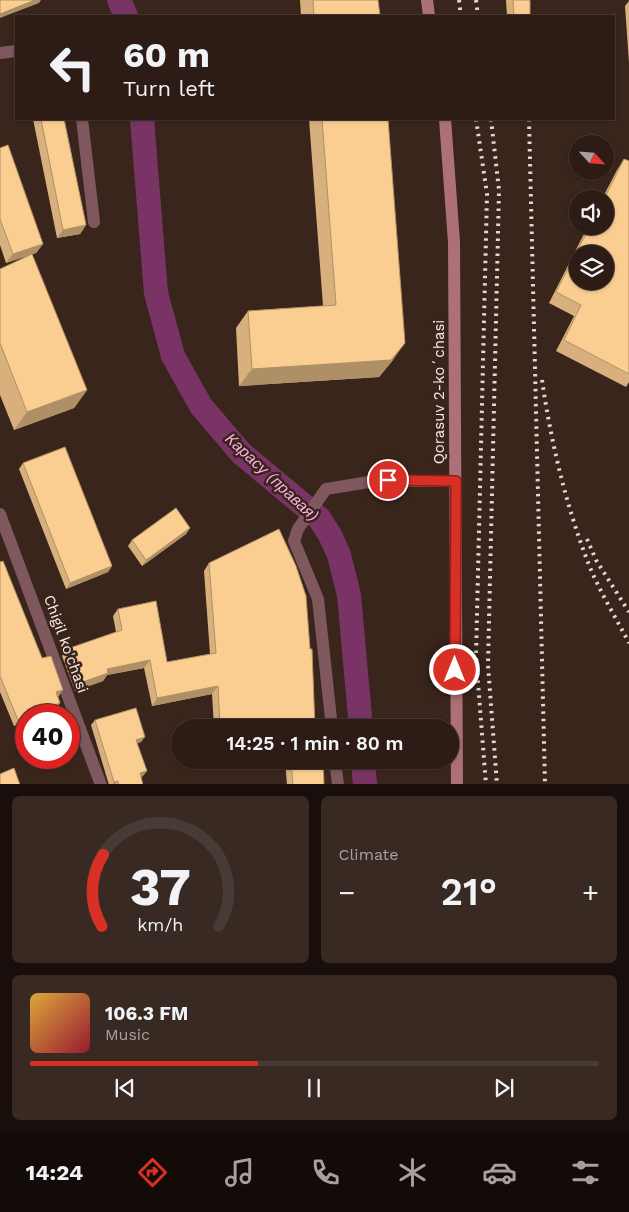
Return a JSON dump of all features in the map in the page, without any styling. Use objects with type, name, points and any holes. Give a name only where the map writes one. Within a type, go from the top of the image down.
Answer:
[{"type":"street","points":[[427,0],[429,15]]},
{"type":"street","points":[[0,53],[15,51]]},
{"type":"street","points":[[82,120],[94,222]]},
{"type":"street","name":"Qorasuv 2-koʻchasi","points":[[444,120],[454,242],[457,784]]},
{"type":"street","points":[[331,719],[318,599],[294,541],[298,529],[326,490],[375,481],[456,481]]},
{"type":"street","name":"Chigil ko'chasi","points":[[0,514],[101,784]]},
{"type":"street","points":[[336,769],[338,784]]},
{"type":"building","points":[[0,0],[35,0],[0,14]]},
{"type":"building","points":[[313,0],[378,0],[380,15],[314,15]]},
{"type":"building","points":[[513,0],[530,0],[530,15],[514,15]]},
{"type":"building","points":[[41,120],[64,120],[86,225],[63,230]]},
{"type":"building","points":[[322,120],[388,120],[405,343],[391,360],[252,369],[248,311],[336,305]]},
{"type":"building","points":[[8,145],[43,244],[13,254],[0,219],[0,148]]},
{"type":"building","points":[[624,159],[629,161],[629,374],[564,340],[581,305],[556,292],[569,267],[569,290],[614,290],[614,245],[580,245],[585,235],[614,235],[614,190],[608,190]]},
{"type":"building","points":[[32,254],[87,390],[27,412],[0,343],[0,269]]},
{"type":"building","points":[[65,447],[112,566],[70,583],[23,463]]},
{"type":"building","points":[[176,508],[190,528],[146,560],[132,540]]},
{"type":"building","points":[[279,529],[296,566],[306,596],[310,649],[312,649],[315,719],[220,719],[218,686],[157,698],[150,660],[107,669],[108,673],[80,683],[67,649],[122,630],[118,609],[156,601],[167,662],[216,653],[209,563]]},
{"type":"building","points":[[3,561],[42,658],[51,656],[63,690],[56,692],[60,703],[15,704],[15,713],[0,676],[0,562]]},
{"type":"building","points":[[136,708],[145,737],[136,740],[147,771],[140,773],[143,784],[119,784],[118,781],[114,782],[95,720]]},
{"type":"building","points":[[14,768],[20,784],[0,784],[0,774]]},
{"type":"building","points":[[292,769],[323,769],[324,784],[293,784]]},
{"type":"waterway","name":"Карасу (правая)","points":[[119,0],[126,15]]},
{"type":"waterway","name":"Карасу (правая)","points":[[142,120],[156,293],[173,356],[201,406],[241,453],[319,518],[330,535],[339,555],[349,595],[360,719]]},
{"type":"waterway","name":"Карасу (правая)","points":[[364,769],[365,784]]},
{"type":"railway","points":[[459,0],[461,15]]},
{"type":"railway","points":[[476,0],[478,15]]},
{"type":"railway","points":[[476,120],[487,194],[476,657],[486,784]]},
{"type":"railway","points":[[491,120],[499,190],[488,665],[497,784]]},
{"type":"railway","points":[[529,120],[545,784]]},
{"type":"railway","points":[[542,380],[555,450],[573,520],[593,575],[629,643]]},
{"type":"railway","points":[[587,539],[596,560],[629,612]]},
{"type":"route","points":[[388,480],[456,481],[455,670]]}]
